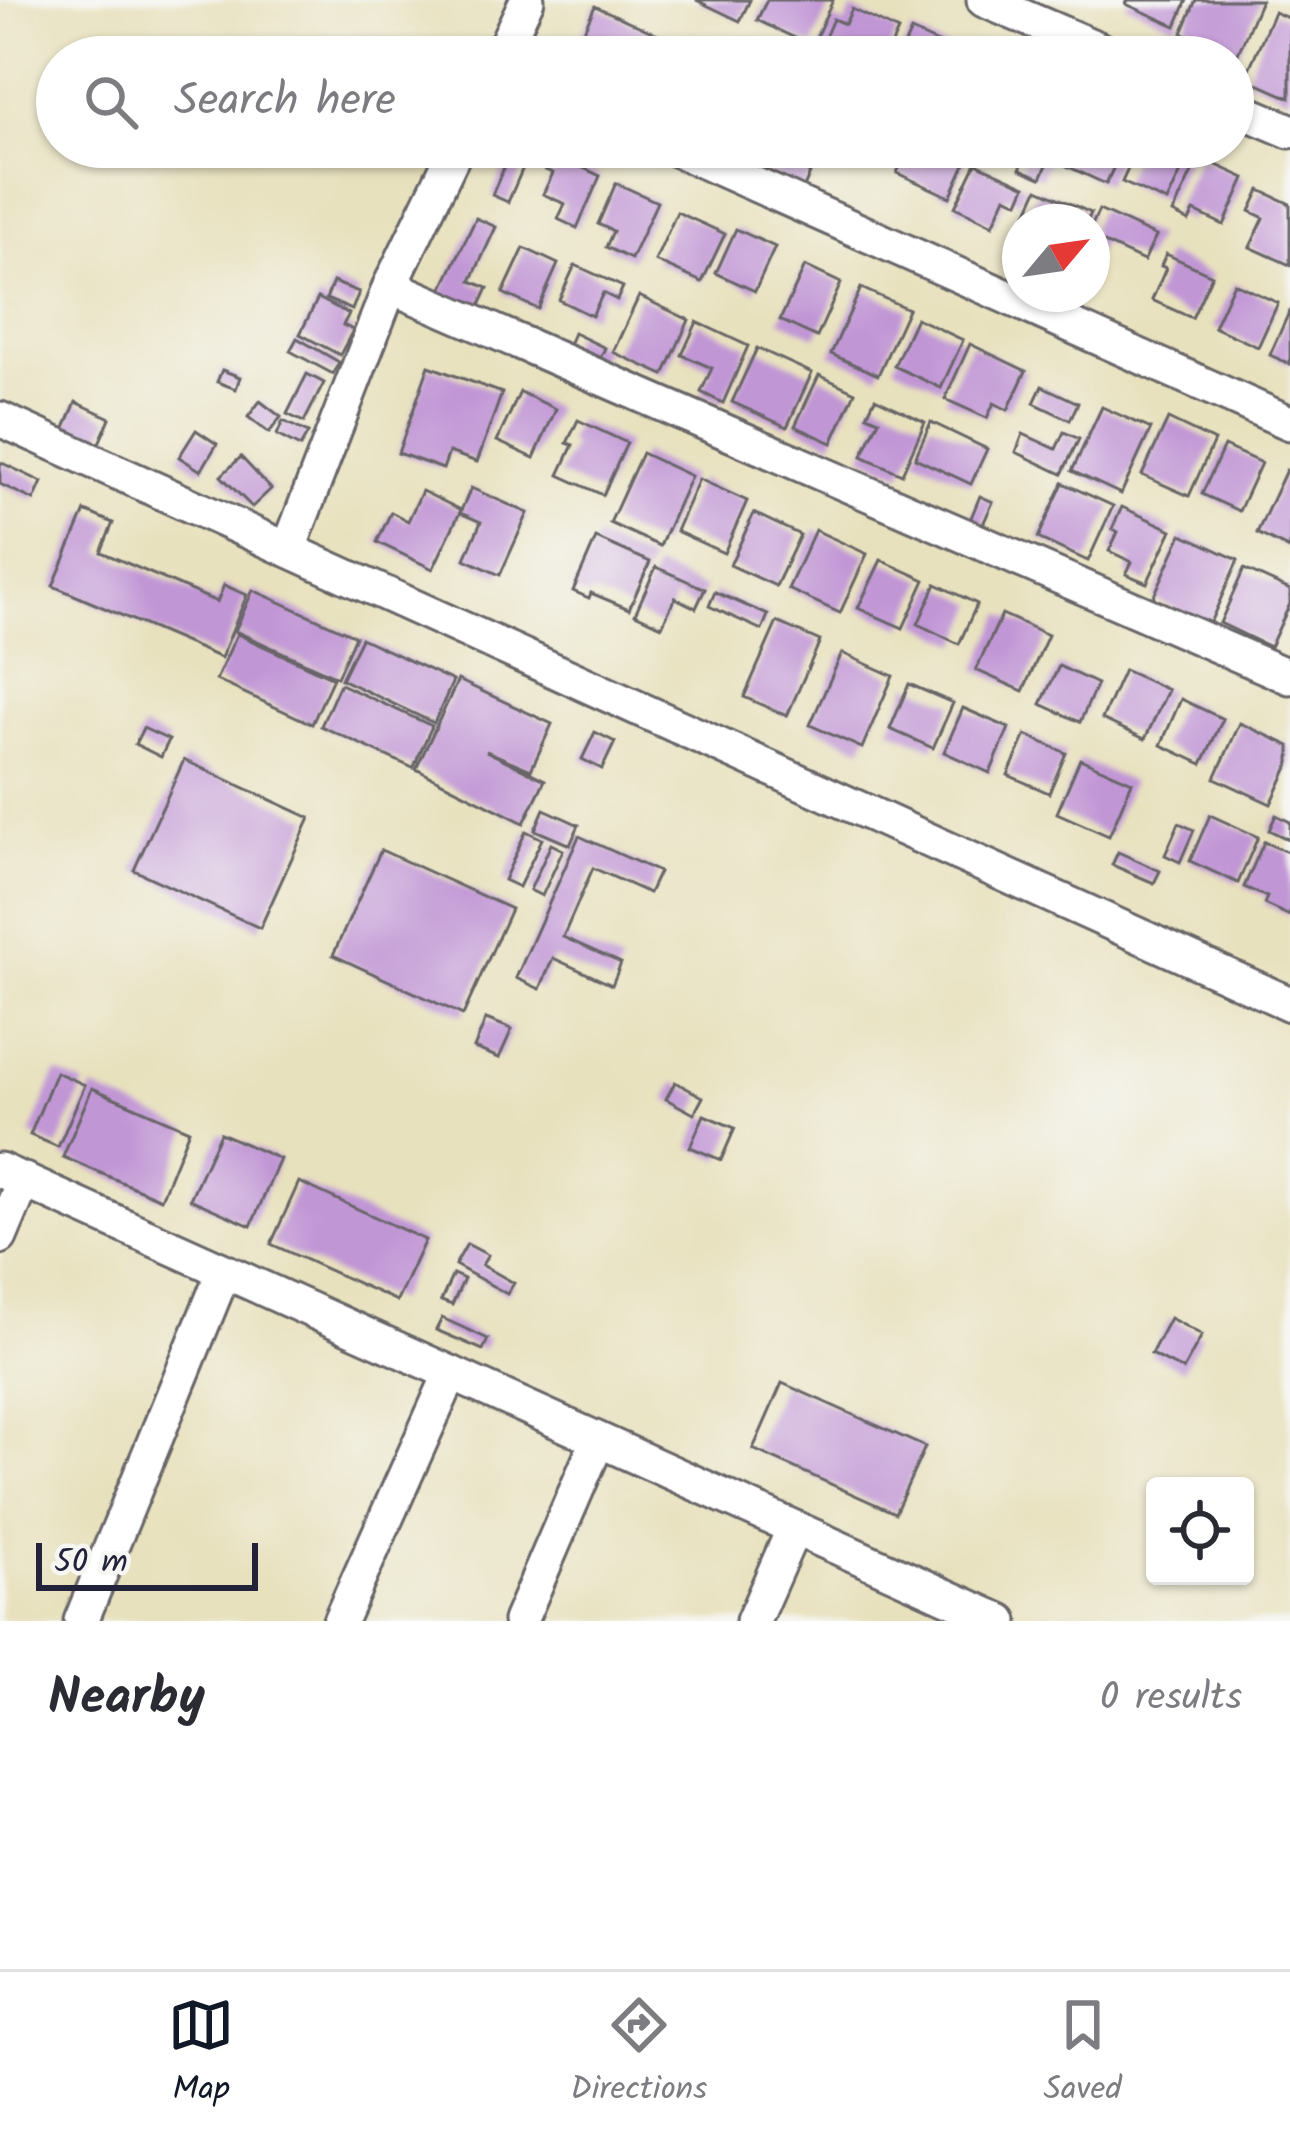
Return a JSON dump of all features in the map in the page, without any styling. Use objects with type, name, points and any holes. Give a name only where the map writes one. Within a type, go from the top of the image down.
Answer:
[{"type":"street","points":[[510,36],[526,0]]},
{"type":"street","points":[[984,0],[1068,36]]},
{"type":"street","points":[[1254,116],[1290,131]]},
{"type":"street","points":[[289,548],[390,286],[447,168]]},
{"type":"street","points":[[718,168],[1290,423]]},
{"type":"street","points":[[390,286],[1290,677]]},
{"type":"street","points":[[0,419],[1290,1004]]},
{"type":"street","points":[[0,1238],[12,1175],[981,1617]]},
{"type":"street","points":[[81,1621],[224,1271]]},
{"type":"street","points":[[340,1621],[451,1373]]},
{"type":"street","points":[[520,1621],[598,1440]]},
{"type":"street","points":[[753,1621],[794,1528]]},
{"type":"building","points":[[696,0],[750,0],[740,21]]},
{"type":"building","points":[[767,0],[833,0],[817,36],[791,36],[757,20]]},
{"type":"building","points":[[1128,0],[1187,0],[1176,26],[1126,4]]},
{"type":"building","points":[[1196,0],[1261,0],[1245,36],[1182,33]]},
{"type":"building","points":[[595,6],[661,36],[581,36]]},
{"type":"building","points":[[852,9],[898,31],[896,36],[826,36],[833,19],[845,24]]},
{"type":"building","points":[[1274,12],[1290,19],[1290,98],[1254,82],[1254,58]]},
{"type":"building","points":[[504,168],[523,168],[508,202],[492,195]]},
{"type":"building","points":[[583,168],[600,176],[577,228],[558,219],[565,204],[543,194],[553,173],[545,170]]},
{"type":"building","points":[[767,168],[799,168],[810,173],[803,190],[765,172]]},
{"type":"building","points":[[899,168],[963,168],[950,197],[897,173]]},
{"type":"building","points":[[974,168],[987,168],[1026,186],[1019,202],[1006,196],[993,225],[955,207]]},
{"type":"building","points":[[1020,168],[1046,168],[1041,178]]},
{"type":"building","points":[[1071,168],[1113,168],[1106,184]]},
{"type":"building","points":[[1128,168],[1183,168],[1167,202],[1122,182]]},
{"type":"building","points":[[1194,168],[1223,168],[1245,178],[1224,225],[1194,211],[1189,221],[1173,213]]},
{"type":"building","points":[[616,183],[657,202],[631,259],[606,247],[613,231],[598,224]]},
{"type":"building","points":[[1038,189],[1071,204],[1031,204]]},
{"type":"building","points":[[1260,190],[1290,204],[1290,265],[1250,247],[1264,218],[1250,211]]},
{"type":"building","points":[[677,212],[725,234],[702,282],[655,261]]},
{"type":"building","points":[[1110,215],[1156,236],[1144,261],[1110,246]]},
{"type":"building","points":[[476,218],[496,227],[471,281],[488,288],[476,314],[439,296]]},
{"type":"building","points":[[736,229],[775,247],[755,291],[716,273]]},
{"type":"building","points":[[524,248],[558,264],[538,309],[503,293]]},
{"type":"building","points":[[1166,254],[1212,275],[1192,318],[1152,300],[1166,268],[1161,266]]},
{"type":"building","points":[[575,265],[623,287],[617,300],[603,293],[592,316],[559,300]]},
{"type":"building","points":[[805,266],[841,283],[817,337],[780,320]]},
{"type":"building","points":[[333,282],[359,292],[352,310],[326,299]]},
{"type":"building","points":[[1234,283],[1278,303],[1258,347],[1214,327]]},
{"type":"building","points":[[861,288],[908,309],[878,375],[831,354]]},
{"type":"building","points":[[639,296],[689,320],[664,375],[613,352]]},
{"type":"building","points":[[318,298],[349,314],[343,325],[353,330],[340,355],[300,334]]},
{"type":"building","points":[[1290,310],[1290,364],[1270,355]]},
{"type":"building","points":[[916,318],[963,340],[941,388],[894,366]]},
{"type":"building","points":[[697,322],[748,346],[723,403],[701,392],[712,368],[682,355]]},
{"type":"building","points":[[574,333],[605,348],[598,363],[567,349]]},
{"type":"building","points":[[297,338],[339,362],[333,374],[290,351]]},
{"type":"building","points":[[970,344],[1026,371],[1008,410],[994,403],[987,418],[945,399]]},
{"type":"building","points":[[757,348],[812,373],[787,427],[732,402]]},
{"type":"building","points":[[429,366],[502,393],[477,462],[449,452],[443,469],[398,453]]},
{"type":"building","points":[[222,370],[240,377],[236,389],[217,382]]},
{"type":"building","points":[[307,374],[324,383],[304,422],[287,414]]},
{"type":"building","points":[[819,375],[855,392],[832,443],[795,426]]},
{"type":"building","points":[[1042,386],[1078,403],[1070,420],[1034,403]]},
{"type":"building","points":[[520,392],[556,409],[534,458],[497,441]]},
{"type":"building","points":[[875,398],[925,422],[902,474],[862,456],[879,420],[867,415]]},
{"type":"building","points":[[260,401],[281,417],[269,433],[248,417]]},
{"type":"building","points":[[76,402],[110,418],[96,450],[62,435]]},
{"type":"building","points":[[1102,407],[1151,429],[1121,494],[1072,471]]},
{"type":"building","points":[[1168,419],[1214,441],[1189,496],[1142,475]]},
{"type":"building","points":[[578,420],[627,443],[603,495],[559,475]]},
{"type":"building","points":[[283,421],[308,433],[300,447],[277,435]]},
{"type":"building","points":[[931,422],[987,449],[971,484],[915,458]]},
{"type":"building","points":[[196,430],[217,444],[201,471],[179,457]]},
{"type":"building","points":[[1064,432],[1079,439],[1062,474],[1016,452],[1023,434],[1056,449]]},
{"type":"building","points":[[1224,446],[1261,463],[1239,511],[1202,494]]},
{"type":"building","points":[[642,453],[691,476],[660,546],[610,523]]},
{"type":"building","points":[[241,457],[271,489],[252,507],[221,476]]},
{"type":"building","points":[[0,462],[42,482],[34,500],[0,484]]},
{"type":"building","points":[[1286,470],[1290,472],[1290,549],[1257,533]]},
{"type":"building","points":[[699,479],[747,501],[724,553],[676,531]]},
{"type":"building","points":[[1063,483],[1113,506],[1088,561],[1038,538]]},
{"type":"building","points":[[471,488],[528,513],[500,575],[465,559],[481,522],[460,513]]},
{"type":"building","points":[[422,491],[461,510],[433,569],[377,542],[391,512],[408,521]]},
{"type":"building","points":[[980,496],[993,502],[978,535],[966,530]]},
{"type":"building","points":[[1122,507],[1172,530],[1147,583],[1126,574],[1132,562],[1109,551]]},
{"type":"building","points":[[85,511],[113,523],[101,552],[217,602],[224,585],[247,595],[221,658],[53,586]]},
{"type":"building","points":[[754,513],[800,535],[776,586],[730,565]]},
{"type":"building","points":[[815,530],[867,554],[840,613],[788,589]]},
{"type":"building","points":[[1182,534],[1238,560],[1209,625],[1153,598]]},
{"type":"building","points":[[596,538],[650,562],[629,609],[591,593],[589,598],[573,591]]},
{"type":"building","points":[[881,560],[925,580],[903,628],[858,608]]},
{"type":"building","points":[[656,567],[705,589],[696,608],[675,598],[662,626],[635,614]]},
{"type":"building","points":[[1244,569],[1290,590],[1290,604],[1270,647],[1220,623]]},
{"type":"building","points":[[936,584],[977,604],[959,644],[918,624]]},
{"type":"building","points":[[253,590],[355,636],[337,677],[235,631]]},
{"type":"building","points":[[715,592],[768,615],[762,630],[709,606]]},
{"type":"building","points":[[1002,614],[1048,635],[1023,691],[976,670]]},
{"type":"building","points":[[777,622],[820,641],[787,716],[744,697]]},
{"type":"building","points":[[237,634],[333,678],[312,724],[216,680]]},
{"type":"building","points":[[361,638],[453,681],[434,723],[341,679]]},
{"type":"building","points":[[842,653],[893,676],[862,748],[810,725]]},
{"type":"building","points":[[1059,666],[1097,684],[1080,722],[1041,704]]},
{"type":"building","points":[[1124,670],[1168,690],[1145,739],[1102,719]]},
{"type":"building","points":[[458,680],[552,724],[531,770],[486,751],[545,780],[524,823],[416,769]]},
{"type":"building","points":[[340,684],[432,726],[413,768],[321,726]]},
{"type":"building","points":[[909,684],[953,703],[933,748],[890,729]]},
{"type":"building","points":[[1181,699],[1223,719],[1202,764],[1161,745]]},
{"type":"building","points":[[963,708],[1009,728],[990,773],[944,752]]},
{"type":"building","points":[[1240,723],[1290,746],[1290,763],[1271,804],[1215,778]]},
{"type":"building","points":[[143,728],[169,740],[161,757],[135,744]]},
{"type":"building","points":[[595,732],[615,742],[602,769],[582,759]]},
{"type":"building","points":[[1026,735],[1066,753],[1049,793],[1008,775]]},
{"type":"building","points":[[1080,759],[1132,782],[1109,836],[1057,813]]},
{"type":"building","points":[[184,760],[310,818],[260,928],[134,870]]},
{"type":"building","points":[[544,809],[579,825],[570,845],[535,830]]},
{"type":"building","points":[[1210,815],[1258,837],[1238,883],[1190,861]]},
{"type":"building","points":[[1276,815],[1290,822],[1290,840],[1269,830]]},
{"type":"building","points":[[1179,823],[1194,830],[1180,862],[1165,855]]},
{"type":"building","points":[[526,831],[542,839],[519,887],[504,880]]},
{"type":"building","points":[[579,836],[659,872],[649,893],[593,868],[563,937],[621,963],[612,985],[553,958],[540,989],[516,978]]},
{"type":"building","points":[[1264,842],[1290,853],[1290,916],[1264,904],[1267,897],[1244,887]]},
{"type":"building","points":[[551,844],[563,850],[542,896],[530,890]]},
{"type":"building","points":[[381,850],[511,909],[463,1015],[333,955]]},
{"type":"building","points":[[1118,852],[1160,871],[1154,883],[1112,865]]},
{"type":"building","points":[[486,1019],[512,1029],[499,1058],[474,1048]]},
{"type":"building","points":[[56,1072],[85,1085],[58,1147],[30,1135]]},
{"type":"building","points":[[675,1082],[703,1097],[694,1114],[666,1099]]},
{"type":"building","points":[[92,1088],[189,1130],[161,1199],[63,1157]]},
{"type":"building","points":[[704,1115],[735,1128],[721,1160],[690,1147]]},
{"type":"building","points":[[220,1133],[280,1159],[251,1226],[190,1199]]},
{"type":"building","points":[[299,1182],[425,1240],[397,1301],[271,1244]]},
{"type":"building","points":[[467,1244],[488,1255],[482,1265],[514,1283],[507,1294],[455,1265]]},
{"type":"building","points":[[453,1274],[464,1279],[452,1305],[441,1301]]},
{"type":"building","points":[[442,1318],[488,1339],[483,1350],[436,1330]]},
{"type":"building","points":[[1170,1318],[1202,1335],[1183,1370],[1151,1354]]},
{"type":"building","points":[[782,1383],[925,1447],[895,1513],[753,1449]]}]
